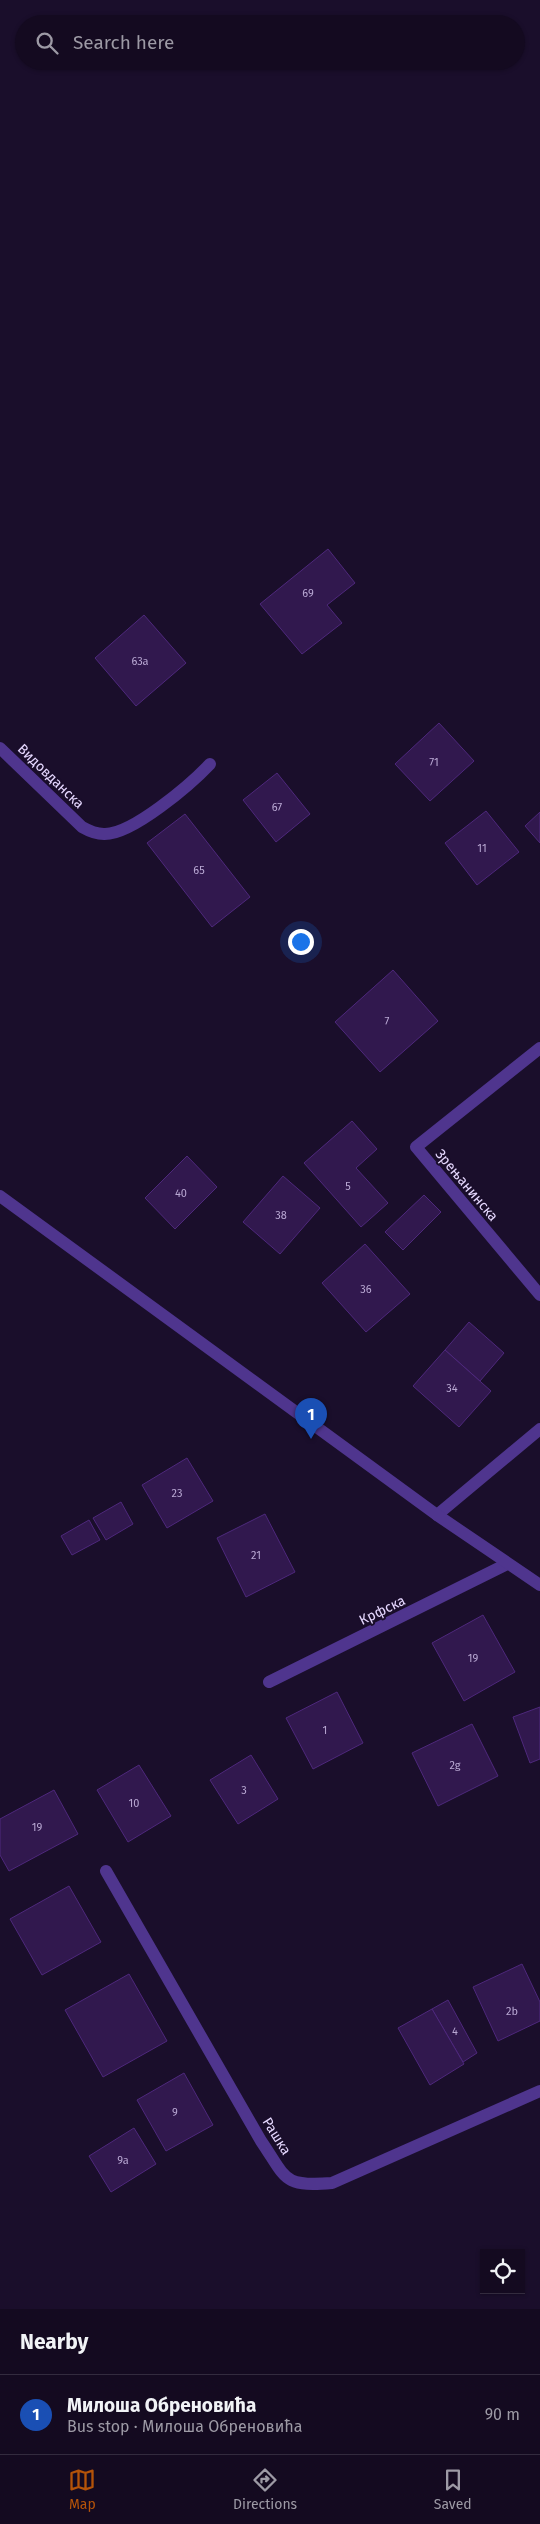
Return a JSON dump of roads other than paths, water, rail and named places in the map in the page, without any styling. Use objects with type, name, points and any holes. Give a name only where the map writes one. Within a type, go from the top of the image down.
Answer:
[{"type":"street","name":"Видовданска","points":[[0,748],[82,827],[93,833],[104,834],[134,823],[187,787],[210,764]]},
{"type":"street","name":"Зрењанинска","points":[[540,1048],[416,1147],[540,1295]]},
{"type":"street","points":[[0,1196],[438,1515],[540,1585]]},
{"type":"street","points":[[438,1515],[540,1429]]},
{"type":"street","name":"Крфска","points":[[269,1682],[507,1564]]},
{"type":"street","name":"Рашка","points":[[106,1871],[261,2141],[287,2180],[304,2185],[332,2183],[540,2091]]},
{"type":"place","name":"Милоша Обреновића","points":[[311,1439]]}]
